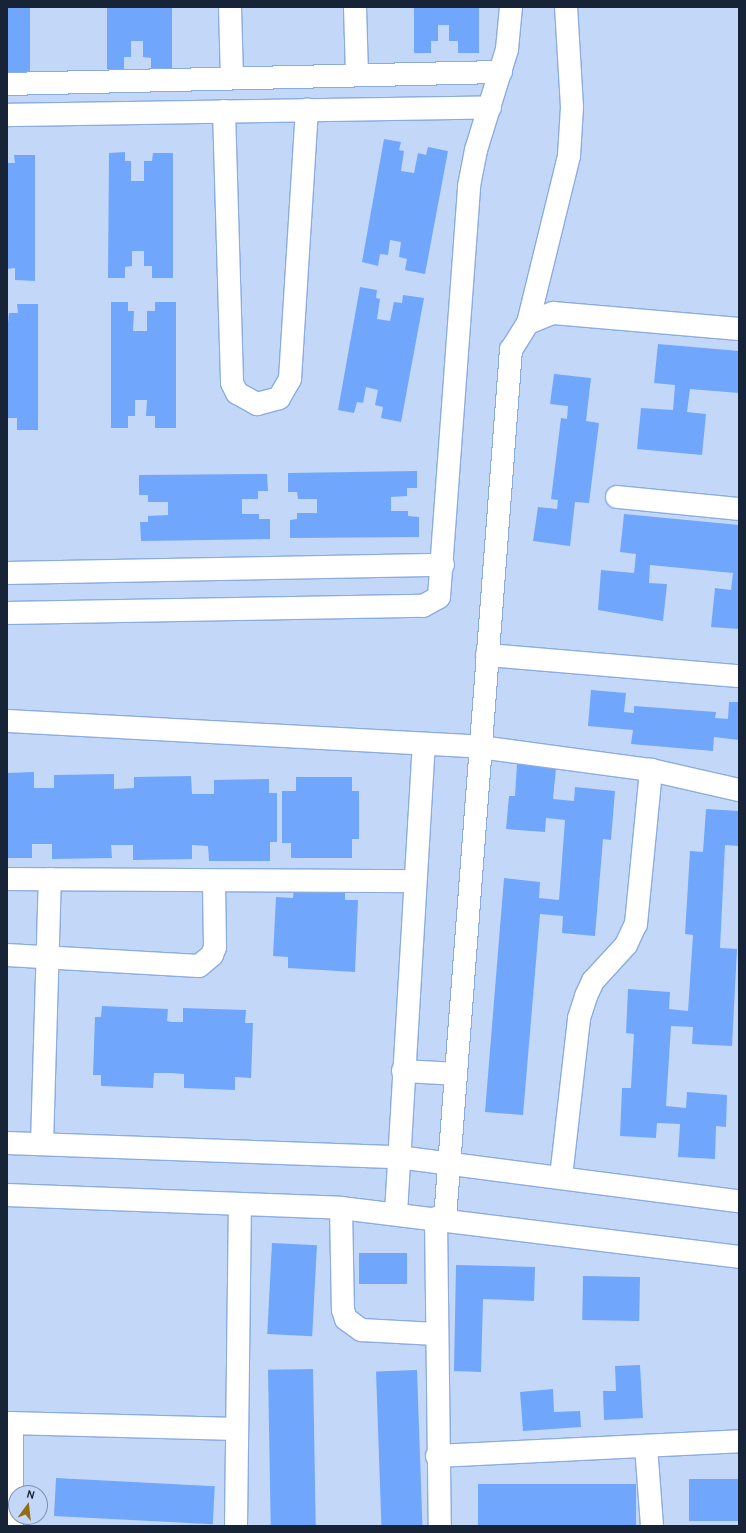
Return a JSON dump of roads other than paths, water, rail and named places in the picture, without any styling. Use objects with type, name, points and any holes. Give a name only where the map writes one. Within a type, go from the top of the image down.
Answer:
[{"type":"street","points":[[230,7],[232,78]]},
{"type":"street","points":[[355,7],[357,75]]},
{"type":"street","points":[[7,613],[423,606],[439,597],[443,565],[469,186],[490,106],[501,72],[510,33],[511,7]]},
{"type":"street","points":[[440,1526],[437,1456],[436,1334],[440,1218],[449,1163],[508,368],[511,350],[528,323],[569,156],[572,107],[566,7]]},
{"type":"street","points":[[7,84],[501,72]]},
{"type":"street","points":[[7,115],[490,106]]},
{"type":"street","points":[[224,111],[232,383],[237,394],[257,404],[279,398],[290,379],[307,110]]},
{"type":"street","points":[[528,323],[553,313],[739,329]]},
{"type":"street","points":[[617,497],[739,509]]},
{"type":"street","points":[[7,573],[443,565]]},
{"type":"street","points":[[487,655],[739,676]]},
{"type":"street","points":[[7,721],[480,747],[650,770],[739,790]]},
{"type":"street","points":[[396,1213],[414,881],[424,744]]},
{"type":"street","points":[[561,1178],[579,1018],[586,996],[593,981],[626,945],[636,924],[650,770]]},
{"type":"street","points":[[7,879],[414,881]]},
{"type":"street","points":[[42,1144],[50,960],[50,879]]},
{"type":"street","points":[[7,955],[50,960],[199,966],[207,962],[215,947],[214,881]]},
{"type":"street","points":[[403,1071],[456,1074]]},
{"type":"street","points":[[7,1143],[398,1157],[739,1201]]},
{"type":"street","points":[[7,1195],[341,1208],[440,1218],[739,1257]]},
{"type":"street","points":[[236,1526],[236,1429],[240,1204]]},
{"type":"street","points":[[341,1208],[343,1310],[346,1319],[361,1330],[436,1334]]},
{"type":"street","points":[[12,1526],[9,1423],[236,1429]]},
{"type":"street","points":[[437,1456],[739,1442]]},
{"type":"street","points":[[646,1446],[652,1526]]}]
